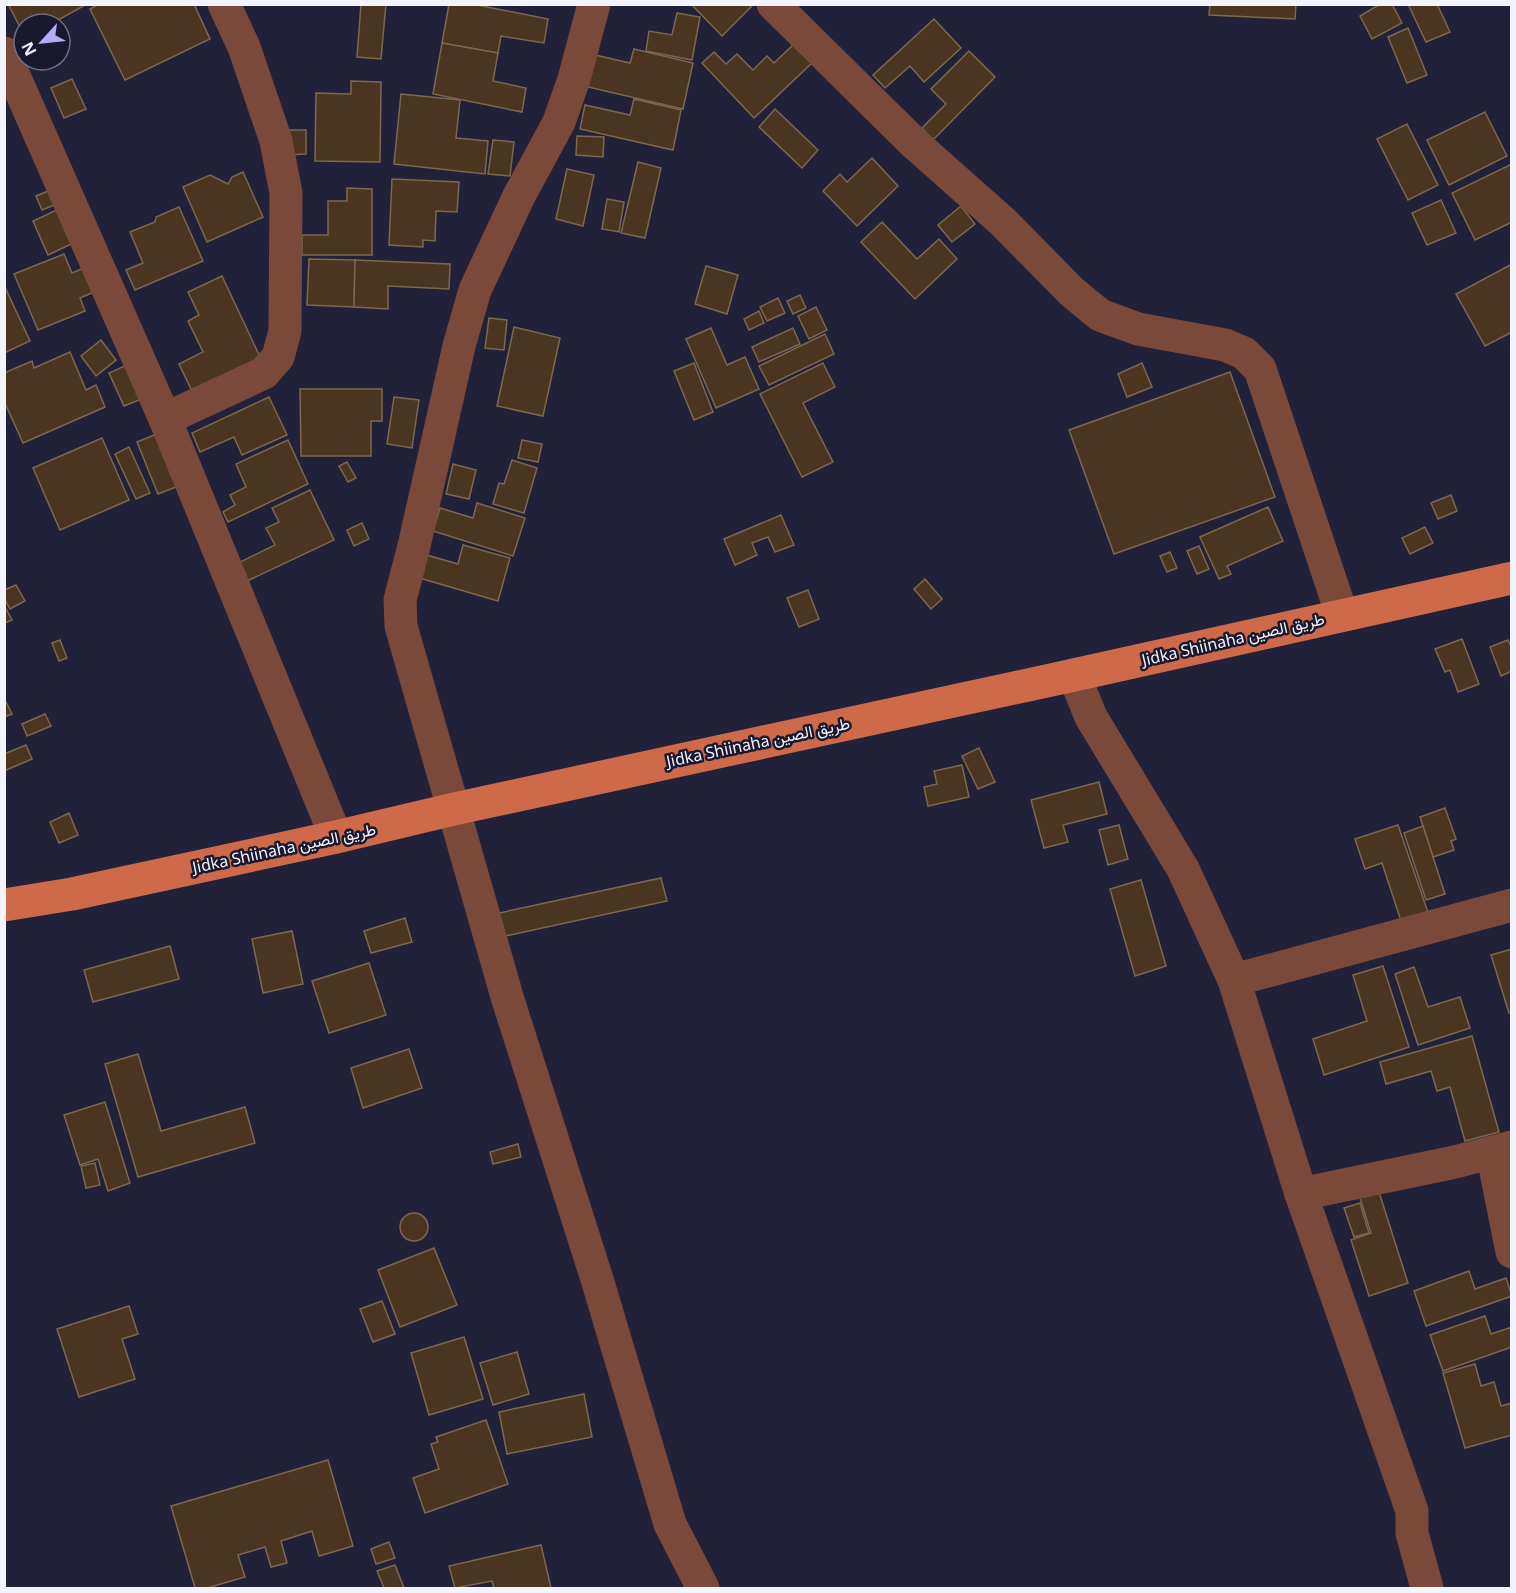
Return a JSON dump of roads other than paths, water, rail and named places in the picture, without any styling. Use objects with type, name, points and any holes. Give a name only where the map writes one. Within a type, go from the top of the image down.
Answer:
[{"type":"main road","name":"Jidka Shiinaha طريق الصين","points":[[4,905],[72,894],[336,837],[454,809],[1512,578]]},
{"type":"street","points":[[165,419],[264,373],[278,357],[285,331],[286,193],[276,141],[244,47],[224,4]]},
{"type":"street","points":[[594,4],[574,79],[559,122],[519,196],[475,290],[459,346],[400,600],[400,626],[508,1000],[597,1279],[670,1524],[703,1588]]},
{"type":"street","points":[[773,4],[915,144],[1004,222],[1072,292],[1100,315],[1138,329],[1225,345],[1244,353],[1260,369],[1342,615]]},
{"type":"street","points":[[4,54],[165,419],[336,837]]},
{"type":"street","points":[[1074,675],[1091,717],[1183,869],[1234,980],[1301,1194],[1412,1511],[1412,1533],[1427,1588]]},
{"type":"street","points":[[1234,980],[1512,904]]},
{"type":"street","points":[[1301,1194],[1502,1150],[1512,1252]]}]
